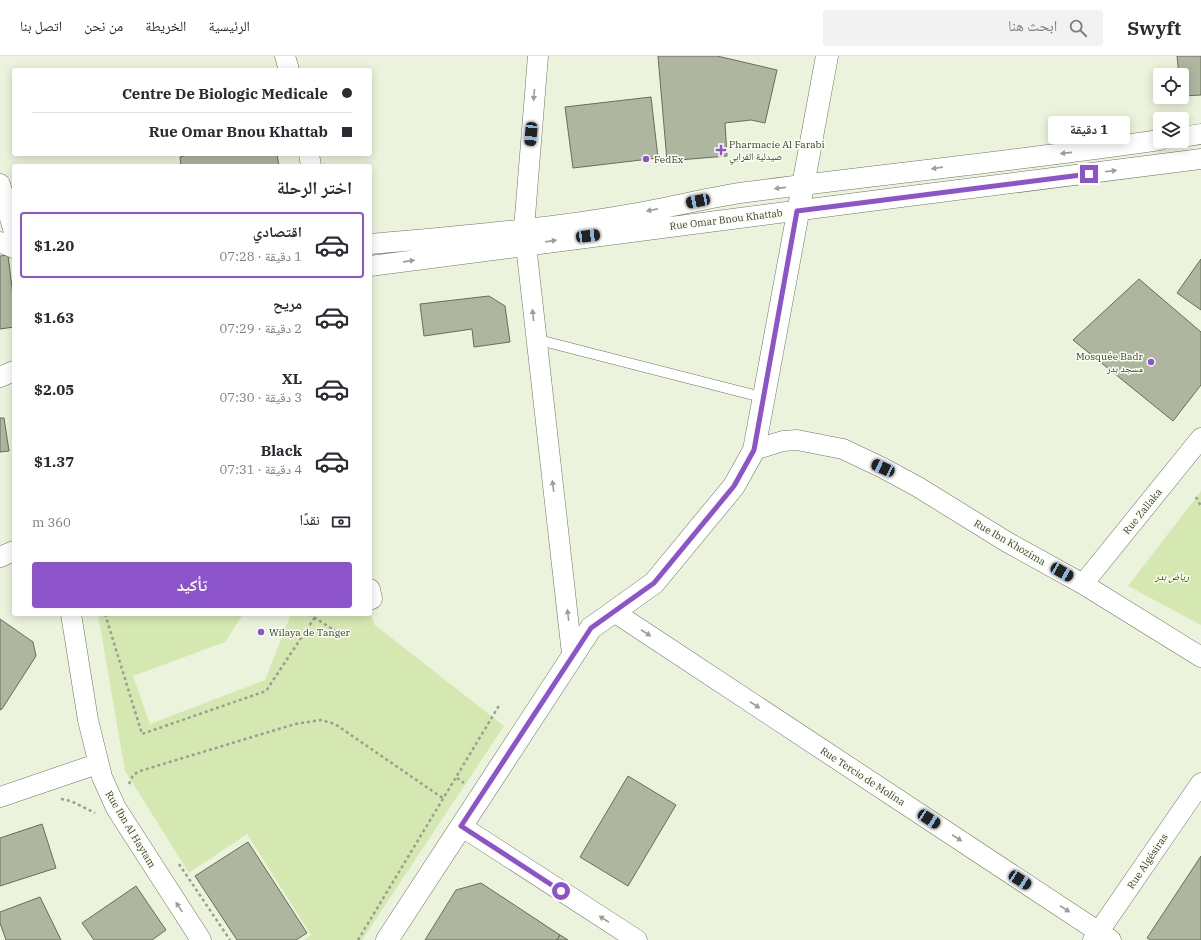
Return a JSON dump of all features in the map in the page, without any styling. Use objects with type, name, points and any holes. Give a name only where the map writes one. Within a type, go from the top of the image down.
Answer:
[{"type":"street","points":[[285,56],[288,68]]},
{"type":"street","points":[[538,56],[525,237],[535,339],[572,654]]},
{"type":"street","points":[[387,940],[572,654],[591,628],[654,583],[734,486],[754,450],[765,398],[797,211],[827,56]]},
{"type":"street","points":[[1189,136],[1201,134]]},
{"type":"street","name":"Rue Omar Bnou Khattab","points":[[372,266],[525,237],[745,192],[1077,152],[1153,141]]},
{"type":"street","name":"Rue Omar Bnou Khattab","points":[[372,244],[525,237],[797,211],[1201,159]]},
{"type":"street","points":[[0,184],[12,224]]},
{"type":"street","points":[[0,242],[12,247]]},
{"type":"street","points":[[0,377],[12,372]]},
{"type":"street","name":"Rue Zallaka","points":[[1083,584],[1201,438]]},
{"type":"street","name":"Rue Ibn Khozima","points":[[754,450],[783,441],[797,440],[843,449],[883,468],[1007,542],[1083,584],[1201,657]]},
{"type":"street","points":[[0,557],[12,552]]},
{"type":"street","name":"Rue Tercio de Molina","points":[[614,612],[1101,937]]},
{"type":"street","name":"Rue Ibn Al Haytam","points":[[71,616],[88,720],[97,764],[116,808],[200,940]]},
{"type":"street","points":[[0,797],[97,764]]},
{"type":"street","name":"Rue Algésiras","points":[[1101,937],[1201,783]]},
{"type":"street","points":[[461,826],[637,940]]},
{"type":"lane","points":[[535,339],[765,398]]},
{"type":"path","points":[[1196,497],[1201,506]]},
{"type":"path","points":[[105,616],[142,734],[266,691],[315,617],[343,636]]},
{"type":"path","points":[[358,940],[500,704]]},
{"type":"path","points":[[129,789],[129,780],[133,775],[140,771],[295,724],[321,720],[335,724],[444,799]]},
{"type":"path","points":[[56,800],[71,801],[102,816]]},
{"type":"path","points":[[178,862],[230,940]]},
{"type":"green space","name":"رياض بدر","points":[[1201,491],[1201,625],[1128,586]]},
{"type":"green space","points":[[98,616],[242,616],[225,642],[133,676],[150,724],[265,680],[290,616],[372,616],[375,625],[504,726],[362,940],[304,940],[311,935],[247,834],[189,873],[125,771]]},
{"type":"building","points":[[658,56],[717,56],[777,70],[765,123],[751,120],[725,123],[727,156],[667,161]]},
{"type":"building","points":[[1177,56],[1201,56],[1201,95],[1189,96],[1189,68],[1178,68]]},
{"type":"building","points":[[651,97],[658,158],[573,168],[565,107]]},
{"type":"building","points":[[277,156],[279,164],[181,164],[180,157]]},
{"type":"building","points":[[8,255],[12,288],[12,327],[0,329],[0,256]]},
{"type":"building","points":[[1201,259],[1201,310],[1177,293]]},
{"type":"building","name":"Mosquée Badr مسجد بدر","points":[[1139,279],[1201,332],[1201,385],[1173,421],[1073,340]]},
{"type":"building","points":[[489,296],[505,306],[510,342],[474,347],[472,329],[424,336],[420,304]]},
{"type":"building","points":[[0,418],[4,418],[9,451],[0,452]]},
{"type":"building","points":[[0,619],[33,642],[36,656],[0,710]]},
{"type":"building","points":[[628,776],[676,805],[628,886],[580,857]]},
{"type":"building","points":[[42,824],[56,868],[0,886],[0,838]]},
{"type":"building","points":[[248,842],[307,933],[296,940],[237,940],[195,876]]},
{"type":"building","points":[[1201,856],[1201,940],[1151,940],[1147,938]]},
{"type":"building","points":[[481,883],[560,935],[557,940],[425,940],[456,890]]},
{"type":"building","points":[[136,886],[166,930],[152,940],[94,940],[82,923]]},
{"type":"building","points":[[40,897],[61,940],[6,940],[0,923],[0,912]]},
{"type":"building","points":[[560,935],[568,940],[557,940]]},
{"type":"place","name":"Pharmacie Al Farabi صيدلية الفرابي","points":[[721,150]]},
{"type":"place","name":"FedEx","points":[[646,159]]},
{"type":"place","name":"Mosquée Badr مسجد بدر","points":[[1151,362]]},
{"type":"place","name":"Wilaya de Tanger","points":[[261,632]]},
{"type":"route","points":[[561,891],[461,826],[572,654],[591,628],[654,583],[700,530],[734,486],[754,450],[759,432],[797,211],[1089,174]]}]
